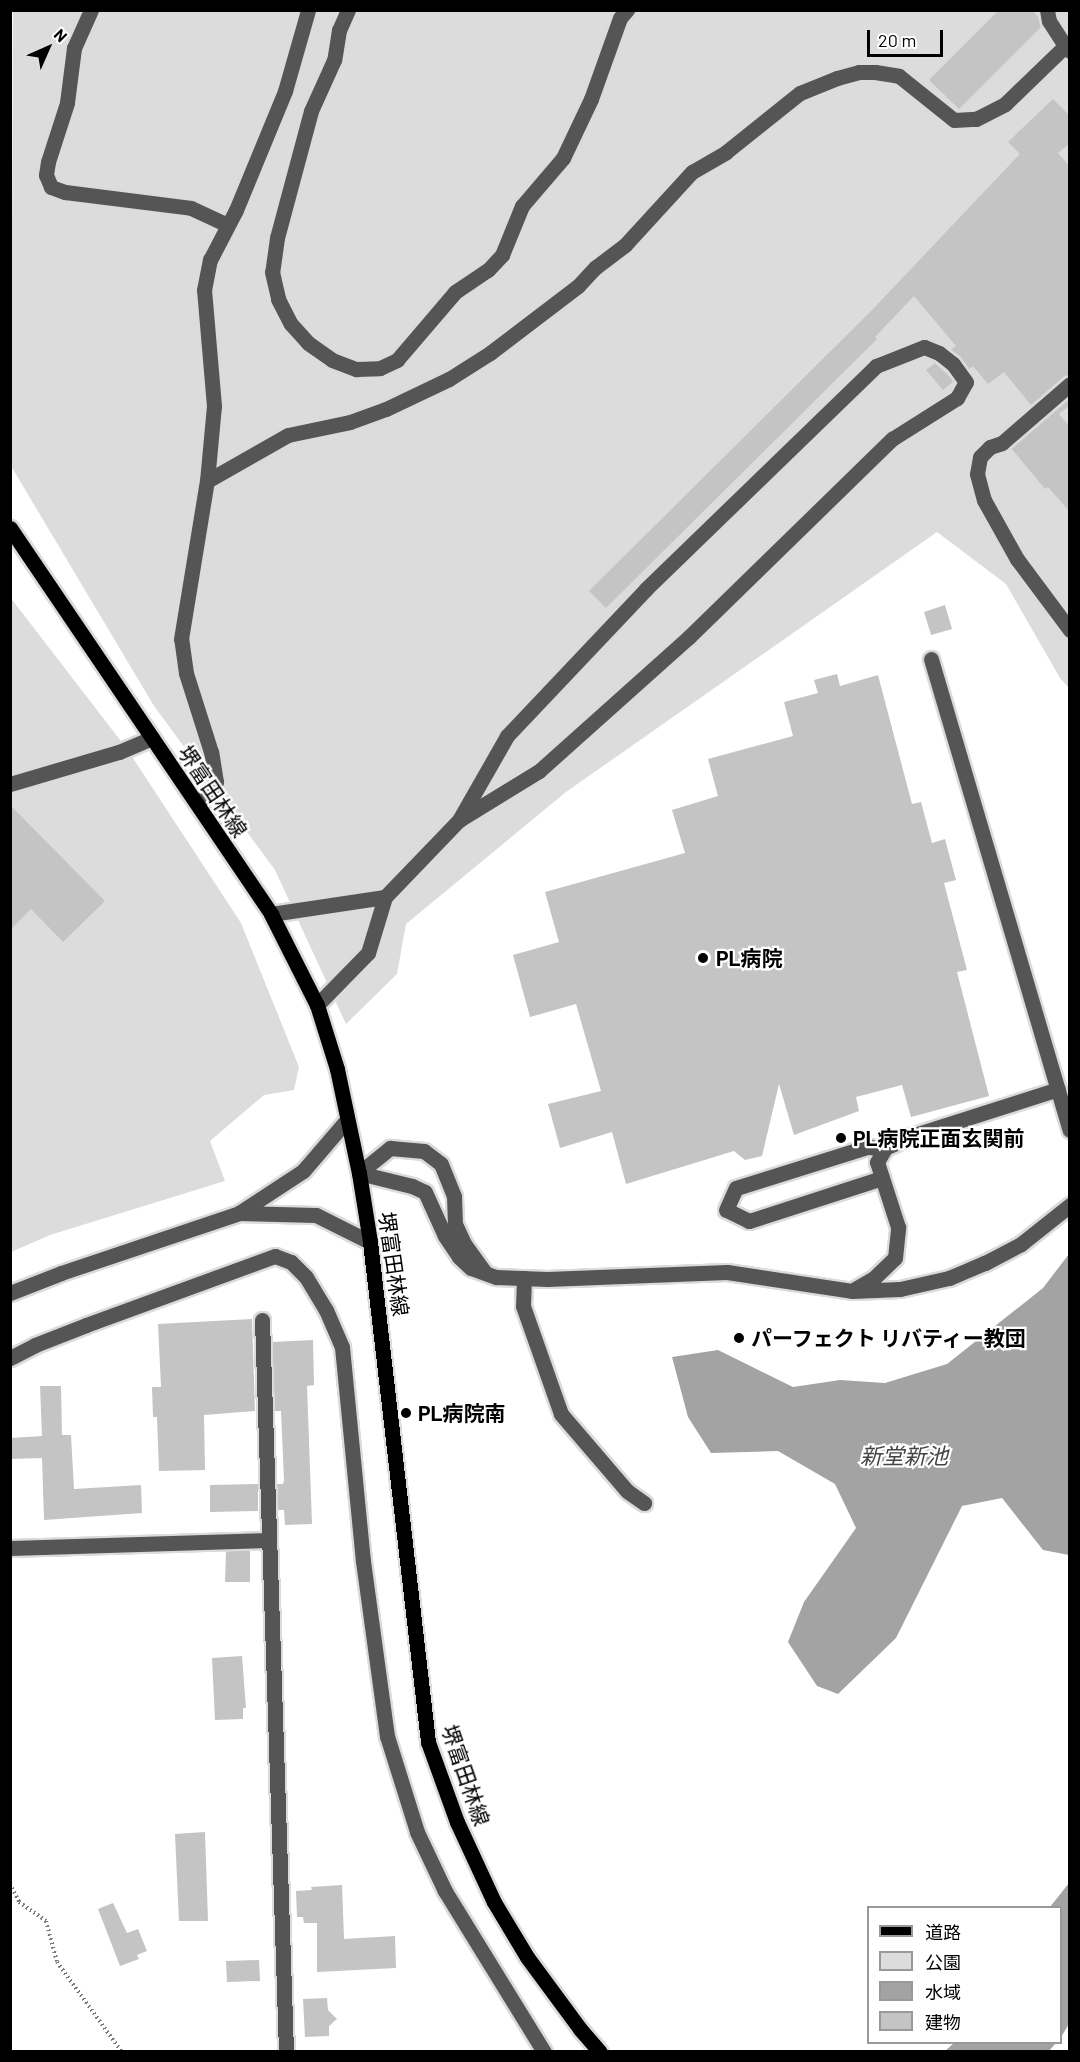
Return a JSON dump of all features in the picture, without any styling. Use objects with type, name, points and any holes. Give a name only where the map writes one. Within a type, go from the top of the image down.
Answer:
[{"type":"main road","name":"堺富田林線","points":[[10,528],[271,914],[318,1005],[337,1069],[346,1121],[359,1173],[370,1242],[428,1742],[457,1822],[494,1902],[534,1966],[580,2029],[600,2052]]},
{"type":"lane","points":[[91,10],[74,48],[67,103],[45,175],[51,187],[65,192],[191,207],[226,224]]},
{"type":"lane","points":[[196,803],[210,792],[216,782],[211,752],[186,673],[181,639],[207,480],[214,406],[204,290],[210,260],[226,224],[236,210],[285,91],[308,10]]},
{"type":"lane","points":[[348,10],[339,30],[331,67],[311,111],[277,238],[272,272],[278,299],[291,324],[308,343],[332,360],[356,369],[380,368],[397,360],[455,292],[488,270],[502,255],[522,206],[563,158],[591,99],[620,18],[627,10]]},
{"type":"lane","points":[[207,480],[288,435],[350,422],[386,409],[448,379],[489,353],[578,286],[596,267],[624,244],[692,172],[726,152],[800,93],[837,78],[859,72],[875,72],[899,76],[954,120],[976,119],[1005,104],[1067,49],[1049,21],[1047,10]]},
{"type":"lane","points":[[318,1005],[369,953],[385,897],[459,820],[507,736],[646,589],[876,366],[924,347],[939,353],[953,364],[966,382],[957,398],[892,439],[689,638],[539,771],[459,820]]},
{"type":"lane","points":[[1070,384],[1002,443],[990,447],[980,457],[977,474],[984,500],[1017,559],[1070,630]]},
{"type":"lane","points":[[931,658],[1070,1130]]},
{"type":"lane","points":[[10,784],[119,752],[152,738]]},
{"type":"lane","points":[[271,914],[385,897]]},
{"type":"lane","points":[[882,1179],[749,1221],[726,1210],[736,1188],[867,1147],[885,1148],[914,1135],[1058,1089]]},
{"type":"lane","points":[[10,1293],[61,1273],[239,1213],[303,1171],[346,1121]]},
{"type":"lane","points":[[359,1173],[390,1148],[424,1151],[441,1164],[454,1196],[456,1224],[465,1245],[484,1271]]},
{"type":"lane","points":[[852,1291],[874,1278],[895,1257],[898,1227],[877,1162],[885,1148]]},
{"type":"lane","points":[[359,1173],[412,1186],[425,1192],[459,1257],[471,1269],[484,1271],[496,1277],[727,1272],[852,1291],[900,1289],[949,1278],[1021,1244],[1070,1204]]},
{"type":"lane","points":[[239,1213],[316,1215],[370,1242]]},
{"type":"lane","points":[[10,1358],[75,1329],[275,1256],[291,1262],[306,1277],[326,1310],[342,1347],[363,1561],[387,1736],[417,1832],[445,1891],[544,2052]]},
{"type":"lane","points":[[524,1278],[523,1306],[561,1414],[627,1491],[644,1503]]},
{"type":"lane","points":[[262,1320],[286,2052]]},
{"type":"lane","points":[[10,1548],[269,1540]]},
{"type":"path","points":[[10,1884],[19,1902],[46,1921],[57,1962],[122,2052]]},
{"type":"green space","points":[[13,11],[1069,11],[1069,688],[1060,678],[1006,584],[937,532],[566,792],[406,924],[397,974],[346,1024],[275,870],[154,706],[11,466]]},
{"type":"green space","points":[[10,597],[127,749],[241,923],[299,1067],[294,1090],[264,1095],[210,1141],[225,1181],[50,1235],[11,1252]]},
{"type":"water","name":"新堂新池","points":[[1069,1254],[1069,1555],[1043,1550],[1002,1498],[962,1506],[896,1638],[838,1694],[817,1686],[788,1642],[804,1602],[856,1528],[835,1484],[778,1451],[711,1453],[688,1417],[672,1357],[718,1350],[793,1387],[840,1380],[885,1383],[947,1364],[1043,1288]]},
{"type":"water","points":[[1069,1883],[1069,2024],[1062,2035],[1062,1906],[1051,1906]]},
{"type":"water","points":[[953,2044],[1055,2044],[1049,2051],[945,2051]]},
{"type":"building","points":[[999,10],[1032,10],[1038,17],[1041,27],[959,109],[929,80]]},
{"type":"building","points":[[1053,99],[1070,116],[1070,143],[1058,153],[1070,167],[1070,374],[1031,405],[1004,372],[988,384],[973,366],[969,369],[951,350],[956,346],[914,296],[875,337],[877,339],[606,608],[589,591],[873,309],[1020,154],[1008,142]]},
{"type":"building","points":[[935,363],[954,381],[943,390],[926,370]]},
{"type":"building","points":[[1070,397],[1070,405],[1059,414],[1070,427],[1070,512],[1048,487],[1045,489],[1011,448]]},
{"type":"building","points":[[945,605],[952,629],[931,635],[924,612]]},
{"type":"building","points":[[837,674],[840,686],[878,675],[912,804],[921,802],[932,843],[945,839],[956,880],[944,883],[967,970],[957,972],[989,1096],[911,1117],[902,1085],[856,1097],[859,1111],[794,1135],[779,1084],[762,1156],[745,1160],[734,1151],[626,1184],[612,1132],[560,1148],[548,1104],[601,1091],[576,1004],[530,1017],[513,955],[559,942],[545,892],[685,853],[672,810],[718,796],[708,759],[793,736],[784,702],[818,693],[814,680]]},
{"type":"building","points":[[10,805],[105,901],[63,942],[31,909],[10,930]]},
{"type":"building","points":[[252,1319],[255,1411],[204,1415],[205,1470],[159,1471],[157,1417],[153,1417],[152,1387],[161,1387],[158,1324]]},
{"type":"building","points":[[313,1340],[314,1385],[307,1386],[312,1524],[285,1525],[284,1510],[278,1510],[277,1484],[283,1484],[284,1480],[281,1411],[275,1411],[272,1342]]},
{"type":"building","points":[[40,1386],[61,1386],[62,1435],[71,1435],[74,1489],[141,1485],[142,1513],[44,1520],[42,1458],[10,1459],[10,1438],[42,1436]]},
{"type":"building","points":[[258,1484],[258,1511],[210,1512],[210,1485]]},
{"type":"building","points":[[250,1550],[250,1582],[225,1582],[226,1551]]},
{"type":"building","points":[[242,1656],[246,1708],[243,1708],[243,1719],[215,1720],[212,1658]]},
{"type":"building","points":[[205,1832],[208,1921],[179,1921],[175,1834]]},
{"type":"building","points":[[342,1885],[344,1939],[395,1936],[396,1968],[317,1972],[317,1923],[304,1923],[303,1917],[297,1917],[296,1891],[312,1890],[311,1887]]},
{"type":"building","points":[[113,1903],[127,1933],[138,1929],[147,1951],[137,1955],[139,1959],[120,1966],[98,1909]]},
{"type":"building","points":[[259,1960],[260,1981],[227,1982],[226,1961]]},
{"type":"building","points":[[327,1998],[328,2010],[337,2019],[329,2026],[329,2036],[305,2037],[303,1999]]},
{"type":"place","name":"PL病院","points":[[703,958]]},
{"type":"place","name":"PL病院正面玄関前","points":[[841,1138]]},
{"type":"place","name":"パーフェクト リバティー教団","points":[[739,1338]]},
{"type":"place","name":"PL病院南","points":[[406,1413]]}]
